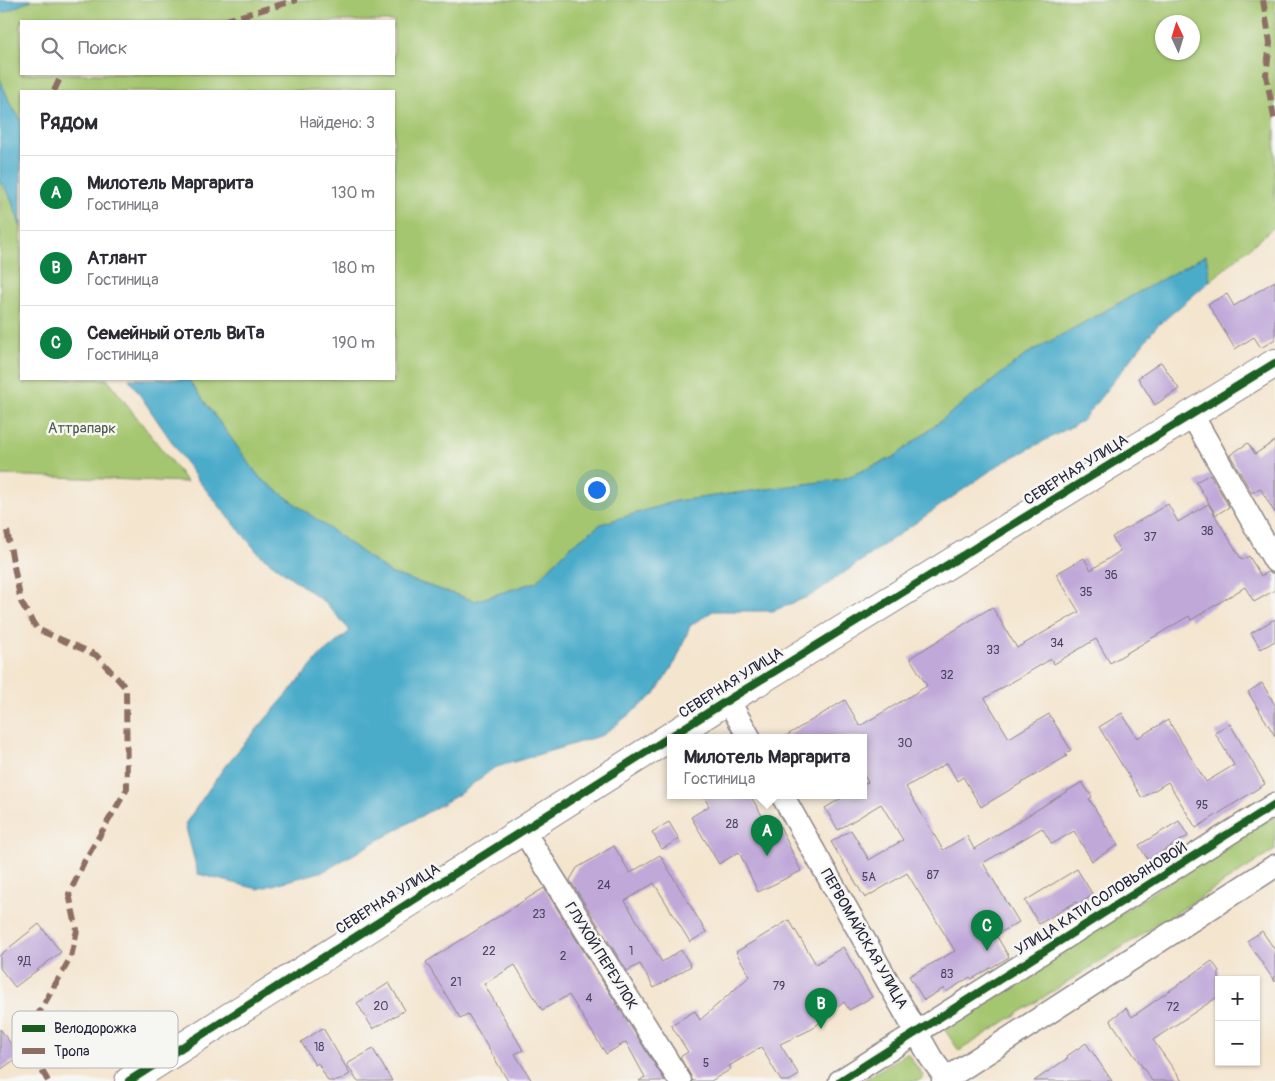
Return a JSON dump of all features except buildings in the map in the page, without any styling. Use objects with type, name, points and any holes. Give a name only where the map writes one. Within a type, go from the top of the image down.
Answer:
[{"type":"street","name":"СЕВЕРНАЯ УЛИЦА","points":[[674,734],[1275,362]]},
{"type":"street","points":[[1192,415],[1275,561]]},
{"type":"street","points":[[728,700],[747,734]]},
{"type":"street","name":"СЕВЕРНАЯ УЛИЦА","points":[[178,1050],[667,739]]},
{"type":"street","name":"ПЕРВОМАЙСКАЯ УЛИЦА","points":[[784,799],[931,1058],[946,1080]]},
{"type":"street","name":"УЛИЦА КАТИ СОЛОВЬЯНОВОЙ","points":[[840,1081],[1275,804]]},
{"type":"street","name":"ГЛУХОЙ ПЕРЕУЛОК","points":[[523,830],[680,1081]]},
{"type":"street","points":[[946,1080],[1275,866]]},
{"type":"street","name":"СЕВЕРНАЯ УЛИЦА","points":[[129,1081],[149,1068]]},
{"type":"green space","points":[[32,0],[1275,0],[1275,226],[1210,281],[1206,255],[1027,354],[894,457],[843,479],[676,501],[601,524],[571,546],[536,582],[475,601],[390,573],[260,478],[189,380],[395,380],[395,90],[20,90],[20,118],[10,103],[0,79],[0,14]]},
{"type":"green space","name":"Аттрапарк","points":[[0,182],[9,194],[20,224],[20,380],[108,380],[187,482],[0,475]]},
{"type":"green space","points":[[1275,814],[1275,850],[959,1051],[943,1027]]},
{"type":"green space","points":[[907,1053],[924,1077],[918,1081],[862,1081]]},
{"type":"water","points":[[0,0],[32,0],[0,14]]},
{"type":"water","points":[[0,79],[10,103],[20,118],[20,224],[9,194],[0,182]]},
{"type":"water","points":[[1206,255],[1210,281],[1156,327],[1082,421],[1000,464],[812,595],[773,611],[713,611],[690,626],[676,661],[654,695],[603,735],[494,768],[458,795],[324,871],[258,889],[198,874],[185,824],[225,766],[321,655],[350,631],[327,604],[259,554],[197,479],[130,380],[189,380],[260,478],[390,573],[475,601],[536,582],[571,546],[601,524],[676,501],[843,479],[894,457],[1027,354]]},
{"type":"marked path","points":[[227,20],[297,0]]},
{"type":"marked path","points":[[1263,0],[1270,43],[1266,75],[1275,122]]},
{"type":"marked path","points":[[54,90],[62,75]]},
{"type":"marked path","points":[[7,531],[21,602],[37,629],[96,655],[126,688],[127,789],[84,862],[69,894],[77,930],[71,957],[40,1011]]},
{"type":"marked path","points":[[41,1068],[48,1081]]},
{"type":"cycle path","points":[[675,734],[1275,363]]},
{"type":"cycle path","points":[[178,1050],[667,739]]},
{"type":"cycle path","points":[[840,1081],[1275,804]]},
{"type":"cycle path","points":[[129,1081],[149,1068]]},
{"type":"place","name":"Милотель Маргарита","points":[[767,856]]},
{"type":"place","name":"Семейный отель ВиТа","points":[[987,951]]},
{"type":"place","name":"Атлант","points":[[821,1029]]}]
